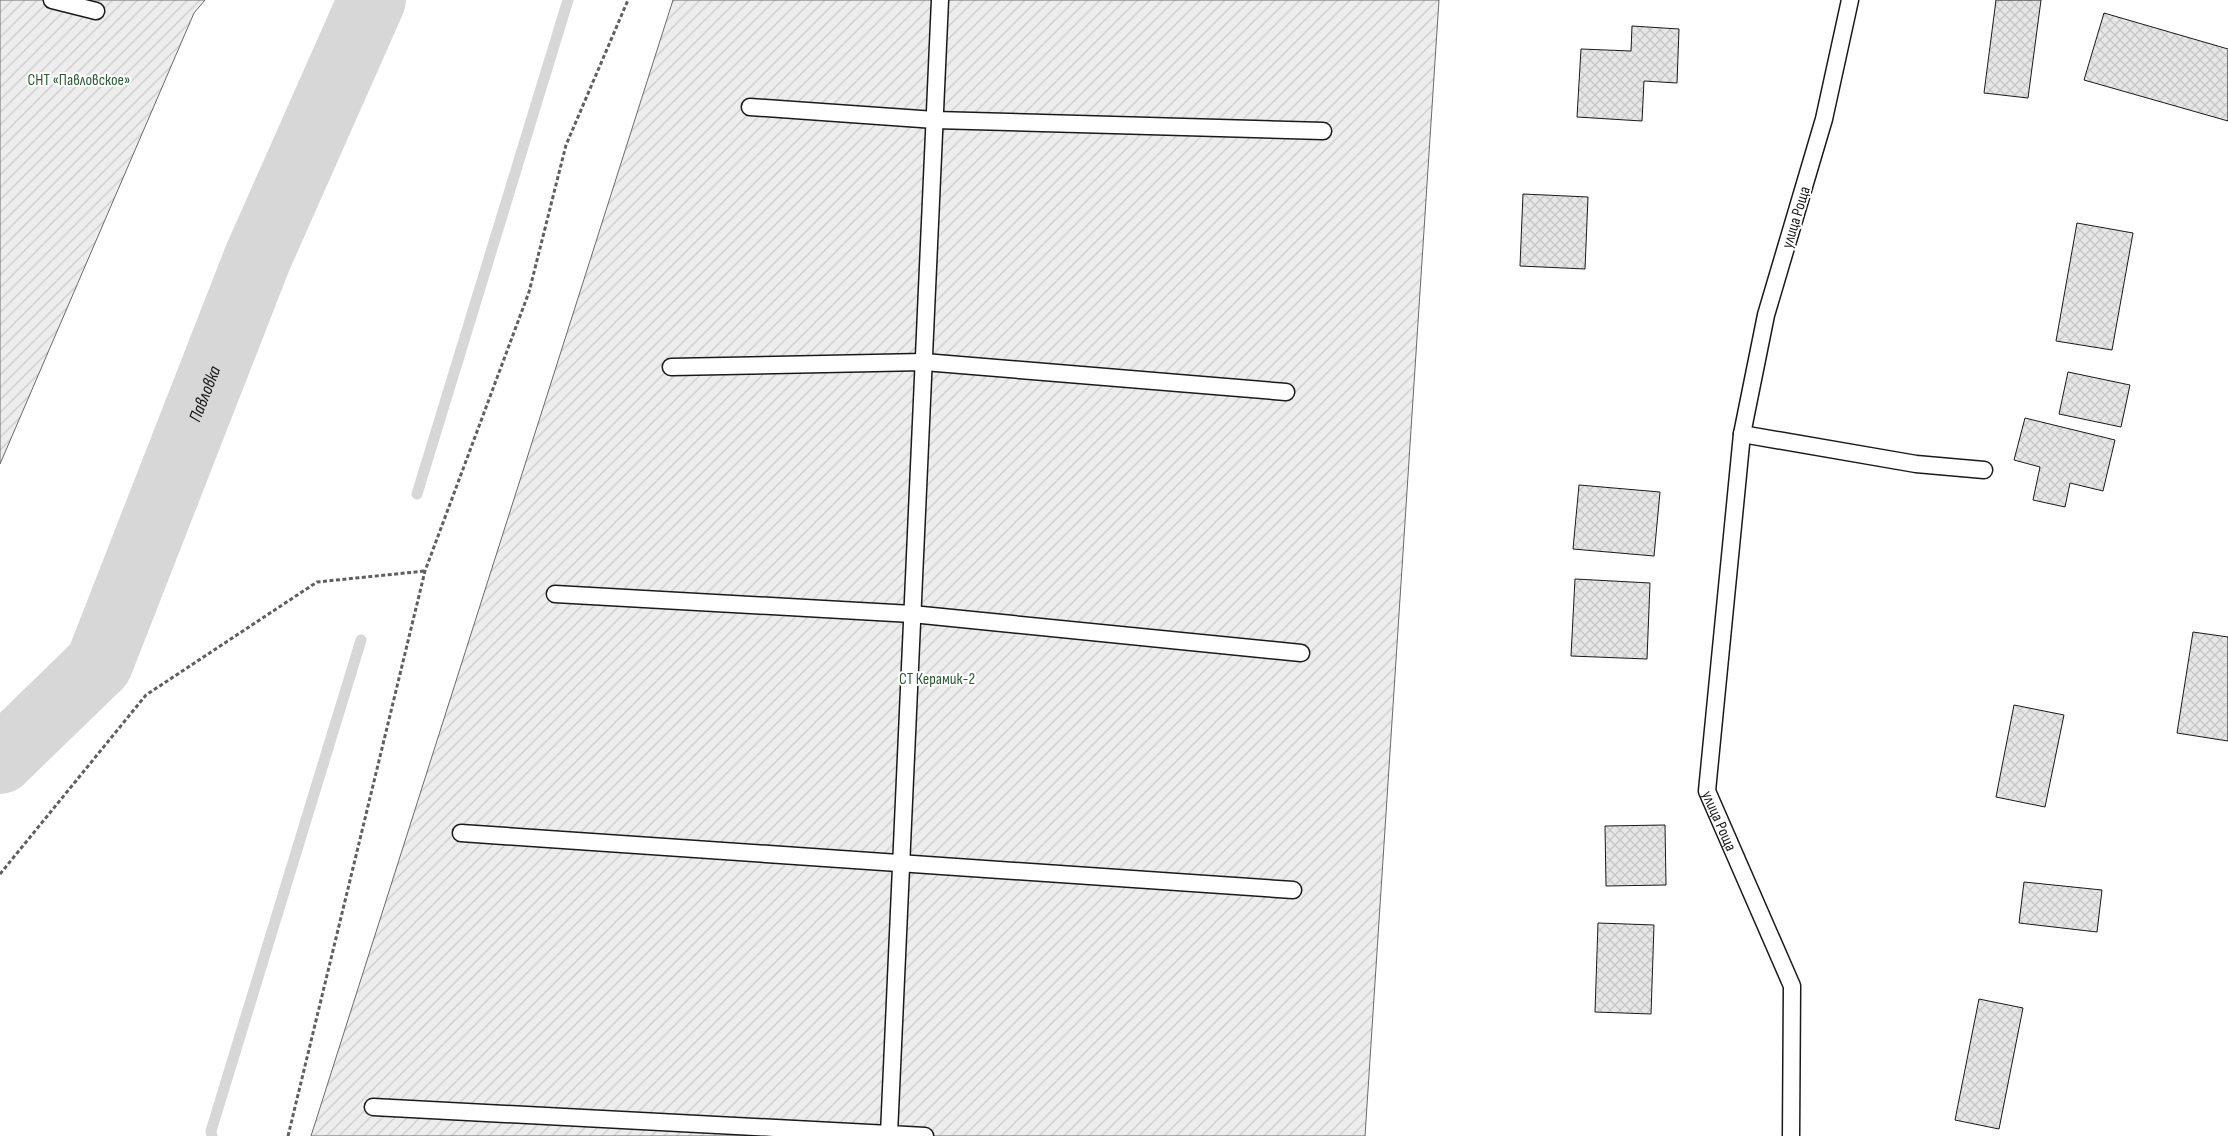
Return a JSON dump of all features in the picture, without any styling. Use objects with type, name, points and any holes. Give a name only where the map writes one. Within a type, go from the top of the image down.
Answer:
[{"type":"lane","points":[[52,0],[96,11]]},
{"type":"lane","points":[[889,1135],[940,0]]},
{"type":"lane","name":"улица Роща","points":[[1791,1136],[1792,986],[1708,791],[1742,434],[1766,315],[1824,119],[1850,0]]},
{"type":"lane","points":[[750,107],[935,120],[1323,131]]},
{"type":"lane","points":[[671,367],[924,362],[1286,392]]},
{"type":"lane","points":[[1742,434],[1916,464],[1984,470]]},
{"type":"lane","points":[[555,594],[912,614],[1301,653]]},
{"type":"lane","points":[[461,833],[1293,890]]},
{"type":"lane","points":[[373,1107],[925,1136]]},
{"type":"path","points":[[288,1136],[425,571],[529,292],[566,145],[628,0]]},
{"type":"path","points":[[0,874],[146,695],[316,582],[425,571]]},
{"type":"green space","name":"СНТ «Павловское»","points":[[0,0],[205,0],[194,13],[0,464]]},
{"type":"green space","name":"СТ Керамик-2","points":[[673,0],[1439,0],[1365,1136],[311,1136]]},
{"type":"building","points":[[1996,0],[2041,0],[2028,98],[1984,93]]},
{"type":"building","points":[[2104,13],[2228,49],[2228,121],[2084,80]]},
{"type":"building","points":[[1632,26],[1679,29],[1677,83],[1644,81],[1642,121],[1577,117],[1581,49],[1631,51]]},
{"type":"building","points":[[1523,194],[1588,197],[1585,269],[1520,266]]},
{"type":"building","points":[[2077,223],[2133,233],[2112,350],[2056,341]]},
{"type":"building","points":[[2068,372],[2130,385],[2121,427],[2059,414]]},
{"type":"building","points":[[2025,418],[2115,440],[2103,491],[2070,483],[2065,507],[2033,500],[2040,467],[2014,460]]},
{"type":"building","points":[[1579,485],[1660,492],[1654,556],[1573,549]]},
{"type":"building","points":[[1575,579],[1650,583],[1647,659],[1571,656]]},
{"type":"building","points":[[2193,632],[2228,637],[2228,741],[2177,733]]},
{"type":"building","points":[[2014,705],[2064,715],[2045,807],[1996,797]]},
{"type":"building","points":[[1665,825],[1666,885],[1606,886],[1605,826]]},
{"type":"building","points":[[2024,882],[2102,890],[2097,932],[2019,923]]},
{"type":"building","points":[[1598,923],[1654,925],[1651,1014],[1595,1012]]},
{"type":"building","points":[[1979,999],[2023,1008],[1999,1129],[1955,1120]]},
{"type":"waterway","name":"Павловка","points":[[0,760],[99,664],[258,257],[372,0]]},
{"type":"waterway","points":[[417,494],[568,0]]},
{"type":"waterway","points":[[212,1136],[211,1131],[361,640]]}]
